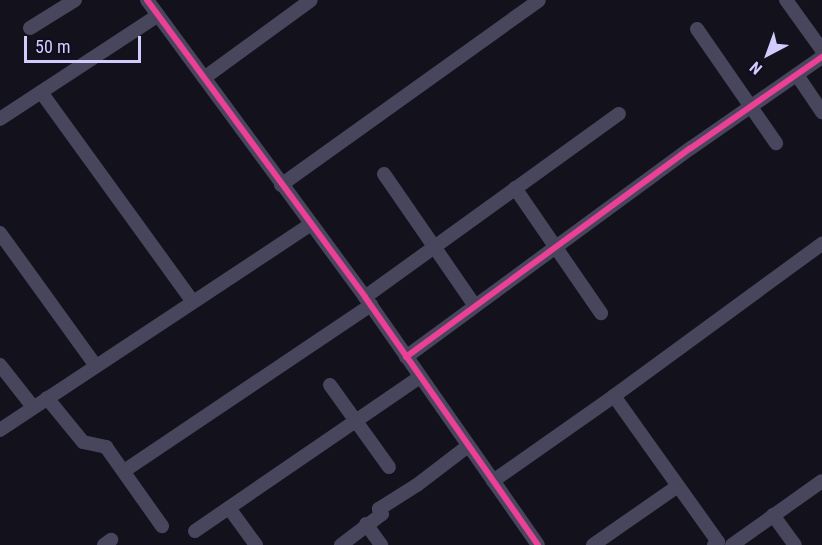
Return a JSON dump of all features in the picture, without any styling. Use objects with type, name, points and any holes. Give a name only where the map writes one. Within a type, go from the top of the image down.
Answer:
[{"type":"street","points":[[30,28],[75,0]]},
{"type":"street","points":[[204,78],[311,0]]},
{"type":"street","points":[[281,185],[539,0]]},
{"type":"street","points":[[786,0],[822,50]]},
{"type":"street","points":[[0,119],[41,92],[152,5],[310,225],[368,301],[538,545]]},
{"type":"street","points":[[697,29],[776,143]]},
{"type":"street","points":[[406,357],[822,57]]},
{"type":"street","points":[[796,75],[822,112]]},
{"type":"street","points":[[41,92],[193,302]]},
{"type":"street","points":[[123,471],[368,301],[436,246],[619,114]]},
{"type":"street","points":[[384,174],[436,246],[475,306]]},
{"type":"street","points":[[515,188],[601,313]]},
{"type":"street","points":[[0,430],[310,225]]},
{"type":"street","points":[[0,233],[96,366]]},
{"type":"street","points":[[493,481],[614,396],[822,243]]},
{"type":"street","points":[[0,364],[33,407]]},
{"type":"street","points":[[195,531],[420,377]]},
{"type":"street","points":[[330,385],[389,467]]},
{"type":"street","points":[[614,396],[718,542],[714,545]]},
{"type":"street","points":[[47,398],[82,442],[106,447],[162,526]]},
{"type":"street","points":[[341,545],[382,514],[379,509],[417,485],[468,446]]},
{"type":"street","points":[[732,545],[822,481]]},
{"type":"street","points":[[593,545],[678,486]]},
{"type":"street","points":[[229,508],[256,545]]},
{"type":"street","points":[[773,515],[795,545]]},
{"type":"street","points":[[366,524],[381,545]]},
{"type":"cycle path","points":[[147,0],[365,297],[538,545]]},
{"type":"cycle path","points":[[406,357],[691,148],[822,57]]}]
